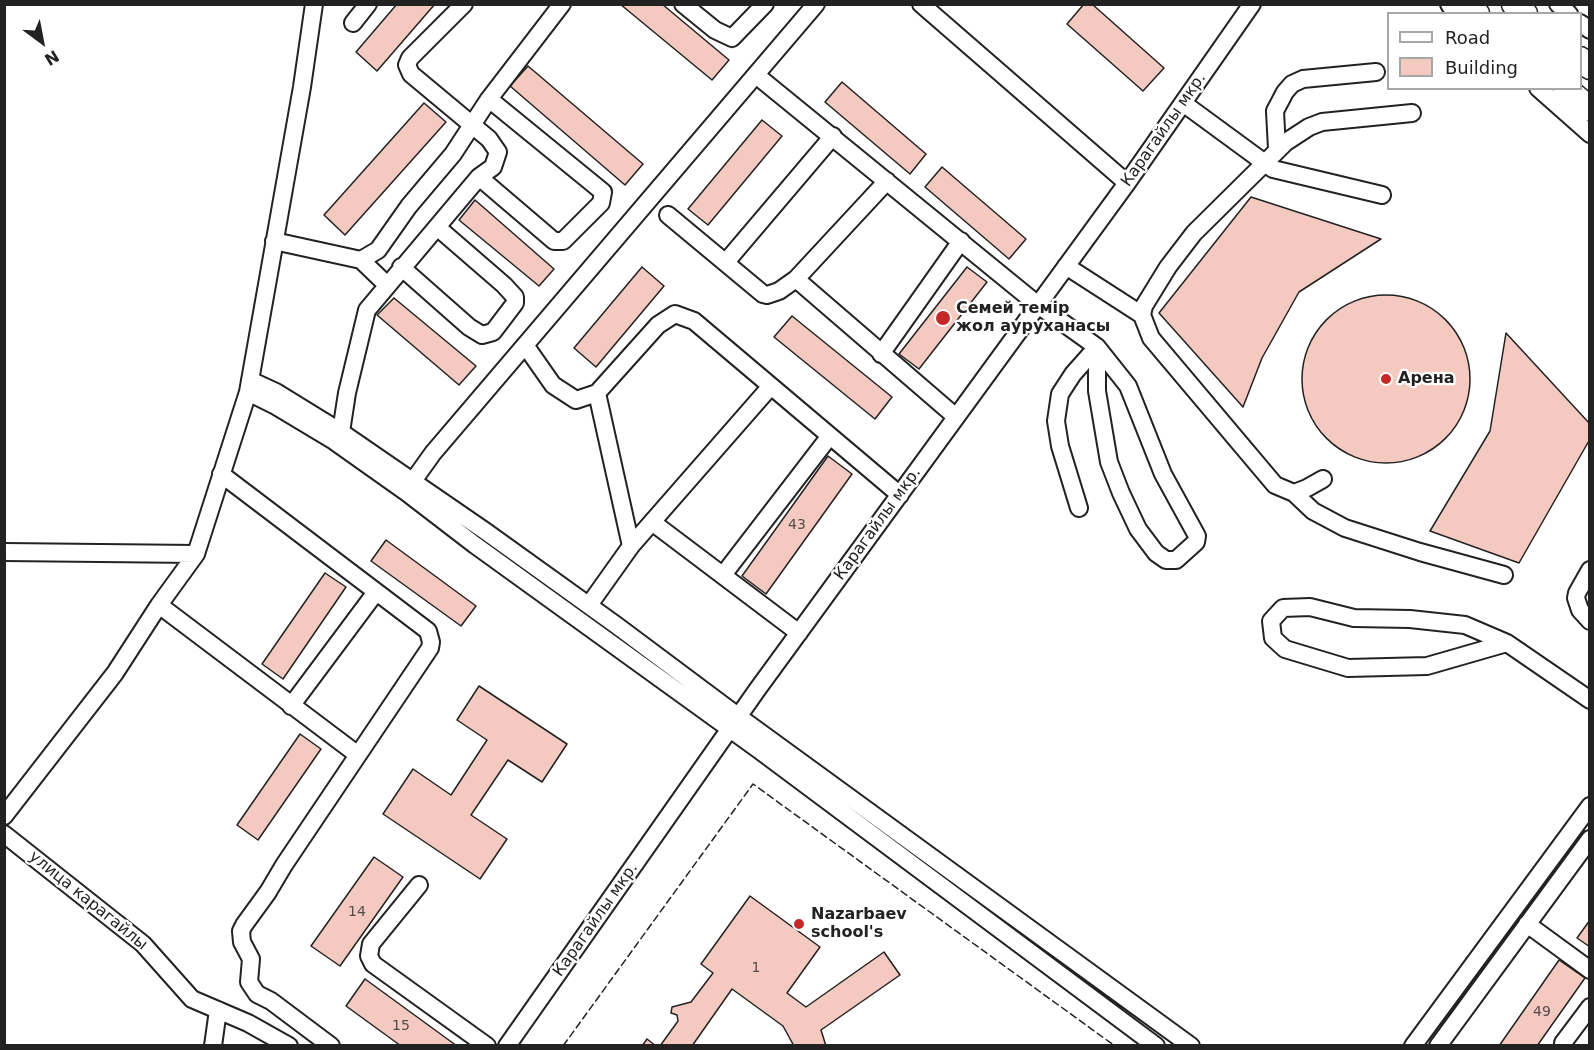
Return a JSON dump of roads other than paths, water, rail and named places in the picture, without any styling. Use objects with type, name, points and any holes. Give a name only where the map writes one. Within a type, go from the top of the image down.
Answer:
[{"type":"highway","points":[[1567,90],[1590,109]]},
{"type":"street","points":[[4,816],[114,673],[196,554],[249,386],[302,87],[314,4]]},
{"type":"street","points":[[353,23],[368,4]]},
{"type":"street","points":[[341,432],[367,310],[479,177],[493,167],[498,152],[489,139],[411,74],[407,65],[410,57],[464,4]]},
{"type":"street","points":[[683,4],[715,30],[732,38],[765,4]]},
{"type":"street","points":[[409,486],[433,453],[816,4]]},
{"type":"street","points":[[921,4],[1126,183]]},
{"type":"street","name":"Карагайлы мкр.","points":[[507,1046],[799,633],[1126,183],[1252,4]]},
{"type":"street","points":[[361,260],[378,250],[409,206],[453,153],[489,99],[561,5]]},
{"type":"street","points":[[1277,149],[1275,111],[1292,84],[1303,79],[1376,72]]},
{"type":"street","points":[[756,75],[1038,305],[1097,347],[1128,386],[1163,474],[1197,536],[1196,542],[1176,560],[1166,560],[1156,553],[1138,529],[1109,462],[1097,387],[1097,347]]},
{"type":"street","points":[[1540,90],[1590,134]]},
{"type":"street","points":[[479,177],[554,241],[563,241],[601,203],[603,192],[489,99]]},
{"type":"street","points":[[1183,103],[1263,163],[1282,172],[1382,195]]},
{"type":"street","points":[[1412,113],[1322,122],[1296,135],[1277,149],[1194,233],[1168,267],[1144,306],[1142,315],[1151,338],[1275,485],[1294,493],[1313,511],[1345,528],[1420,552],[1504,574]]},
{"type":"street","points":[[726,262],[833,136]]},
{"type":"street","points":[[668,214],[767,295],[785,288],[796,279],[887,181]]},
{"type":"street","points":[[401,267],[469,327],[482,335],[493,332],[515,303],[515,297],[436,227]]},
{"type":"street","points":[[274,241],[361,260],[387,285]]},
{"type":"street","points":[[881,354],[961,241]]},
{"type":"street","points":[[1066,266],[1142,315]]},
{"type":"street","points":[[796,279],[956,417]]},
{"type":"street","points":[[525,345],[553,385],[576,400],[597,393],[658,325],[675,314],[694,321],[900,495]]},
{"type":"street","points":[[1079,508],[1060,446],[1056,421],[1060,394],[1073,374],[1097,347]]},
{"type":"street","points":[[249,386],[276,392],[341,432],[409,486],[475,545],[734,724],[1191,1046]]},
{"type":"street","points":[[249,386],[274,405],[409,486],[589,605],[734,724],[1156,1046]]},
{"type":"street","points":[[589,605],[631,546],[771,386]]},
{"type":"street","points":[[597,393],[631,546]]},
{"type":"street","points":[[723,575],[830,437]]},
{"type":"street","points":[[221,474],[428,631],[431,642],[430,648],[244,925],[241,936],[251,959],[249,982],[257,994],[282,1008],[331,1046]]},
{"type":"street","points":[[1294,493],[1323,479]]},
{"type":"street","points":[[652,522],[799,633]]},
{"type":"street","points":[[4,552],[196,554]]},
{"type":"street","points":[[1590,570],[1576,598],[1580,610],[1590,621]]},
{"type":"street","points":[[291,706],[376,592]]},
{"type":"street","points":[[159,605],[358,755]]},
{"type":"street","points":[[1507,643],[1427,666],[1348,668],[1285,649],[1273,638],[1271,621],[1282,608],[1310,607],[1354,618],[1410,619],[1465,624],[1507,643],[1590,700]]},
{"type":"street","points":[[1413,1046],[1590,806]]},
{"type":"street","name":"улица карагайлы","points":[[4,834],[143,944],[192,999],[248,1023],[289,1046]]},
{"type":"street","points":[[1438,1046],[1590,839]]},
{"type":"street","points":[[418,885],[371,944],[369,956],[373,964],[487,1046]]},
{"type":"street","points":[[1527,924],[1590,970]]},
{"type":"street","points":[[1564,1045],[1590,1007]]},
{"type":"street","points":[[213,1046],[218,1010]]},
{"type":"place","name":"Семей темір жол ауруханасы","points":[[943,318]]},
{"type":"place","name":"Арена","points":[[1386,379]]},
{"type":"place","name":"Nazarbaev school's","points":[[799,924]]}]
